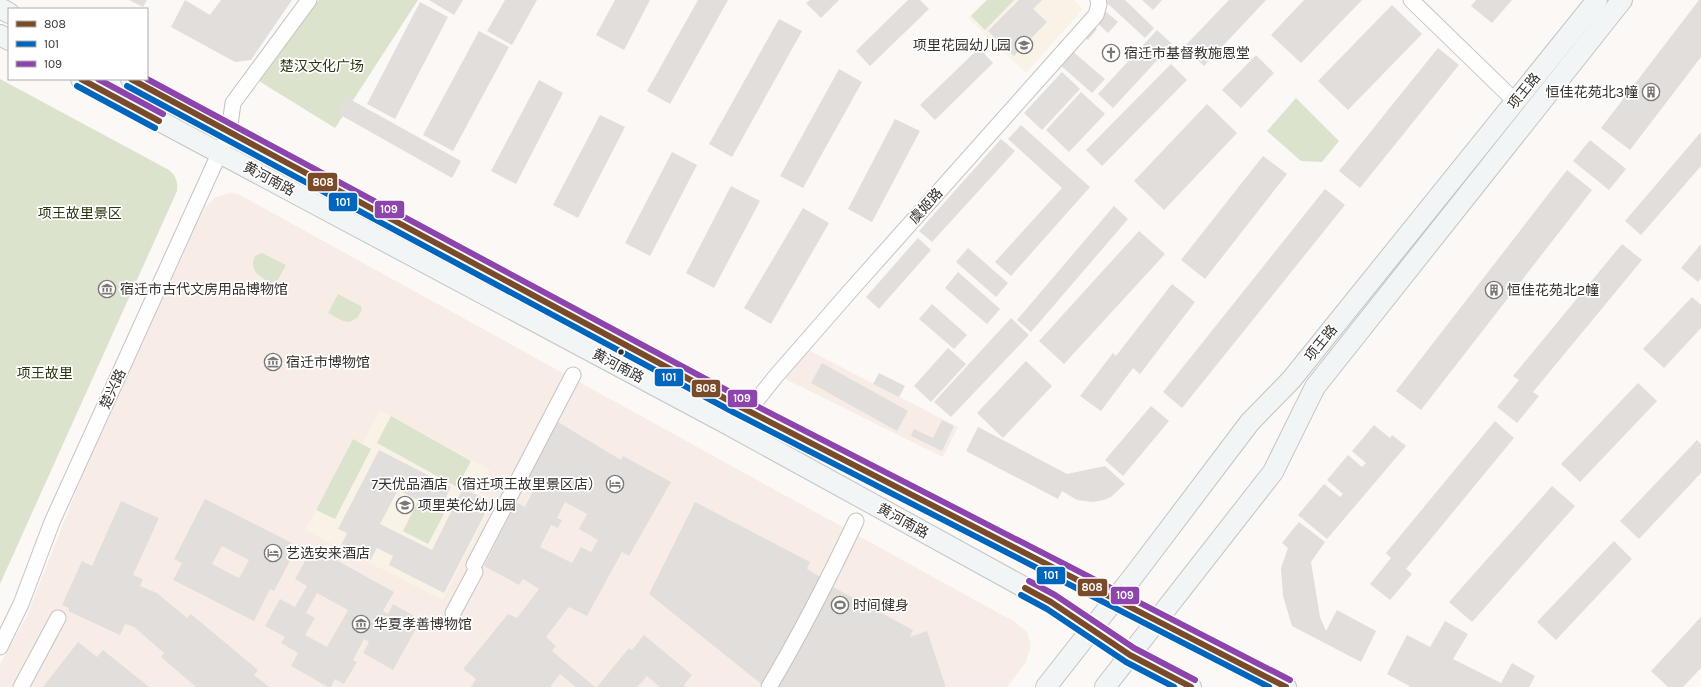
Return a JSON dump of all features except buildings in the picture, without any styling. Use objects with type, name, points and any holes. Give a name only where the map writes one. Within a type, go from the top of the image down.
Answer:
[{"type":"main road","name":"项王路","points":[[1046,687],[1250,422],[1291,380],[1597,0]]},
{"type":"main road","name":"项王路","points":[[1104,687],[1273,472],[1315,387],[1622,0]]},
{"type":"main road","name":"黄河南路","points":[[83,80],[447,273],[736,429],[1051,602],[1092,628],[1130,655],[1191,687]]},
{"type":"main road","name":"黄河南路","points":[[133,80],[748,411],[942,508],[1286,687]]},
{"type":"street","name":"楚兴路","points":[[0,646],[21,604],[52,522],[230,132],[233,103],[309,0]]},
{"type":"street","name":"虞姬路","points":[[748,411],[776,376],[836,307],[1096,15],[1099,4],[1098,0]]},
{"type":"street","points":[[1411,0],[1515,101]]},
{"type":"street","points":[[453,613],[474,568],[573,375]]},
{"type":"street","points":[[769,687],[790,652],[856,521]]},
{"type":"street","points":[[21,687],[58,618]]},
{"type":"shaded area","name":"项里花园幼儿园","points":[[985,0],[1074,0],[1083,9],[1026,73],[968,18]]},
{"type":"shaded area","points":[[229,193],[238,194],[1015,622],[1027,632],[1031,645],[1026,662],[1007,687],[0,687],[0,664],[26,618],[82,476],[204,208],[216,197]]},
{"type":"shaded area","points":[[806,349],[958,427],[943,457],[781,377]]},
{"type":"shaded area","name":"项里英伦幼儿园","points":[[380,410],[490,470],[479,492],[494,500],[443,600],[305,530],[353,439],[362,444]]},
{"type":"green space","name":"楚汉文化广场","points":[[319,0],[418,0],[335,128],[254,78]]},
{"type":"green space","points":[[987,0],[1014,0],[985,30],[971,16]]},
{"type":"green space","name":"项王故里景区","points":[[0,79],[169,170],[177,182],[177,191],[0,584]]},
{"type":"green space","points":[[1296,98],[1339,141],[1322,162],[1301,161],[1267,131]]},
{"type":"green space","points":[[262,253],[286,265],[275,285],[255,271],[253,262],[255,256]]},
{"type":"green space","points":[[338,294],[361,306],[362,310],[357,318],[350,322],[343,321],[328,313]]},
{"type":"green space","points":[[391,416],[471,461],[457,487],[377,443]]},
{"type":"green space","points":[[353,439],[371,449],[335,519],[316,510]]},
{"type":"green space","points":[[418,501],[444,514],[428,544],[403,531]]},
{"type":"transit line","name":"808","points":[[83,80],[159,121]]},
{"type":"transit line","name":"109","points":[[100,80],[163,114]]},
{"type":"transit line","name":"808","points":[[133,80],[739,406],[1286,687]]},
{"type":"transit line","name":"109","points":[[148,80],[743,399],[1290,680]]},
{"type":"transit line","name":"101","points":[[77,86],[155,128]]},
{"type":"transit line","name":"101","points":[[127,86],[735,413],[1269,687]]},
{"type":"transit line","name":"109","points":[[1029,581],[1055,595],[1134,648],[1195,680]]},
{"type":"transit line","name":"808","points":[[1025,588],[1051,602],[1130,655],[1191,687]]},
{"type":"transit line","name":"101","points":[[1021,595],[1047,609],[1126,662],[1174,687]]},
{"type":"place","name":"项里花园幼儿园","points":[[1024,45]]},
{"type":"place","name":"宿迁市基督教施恩堂","points":[[1111,53]]},
{"type":"place","name":"恒佳花苑北3幢","points":[[1651,92]]},
{"type":"place","name":"宿迁市古代文房用品博物馆","points":[[107,289]]},
{"type":"place","name":"恒佳花苑北2幢","points":[[1494,290]]},
{"type":"place","name":"宿迁市博物馆","points":[[273,362]]},
{"type":"place","name":"7天优品酒店（宿迁项王故里景区店）","points":[[615,484]]},
{"type":"place","name":"项里英伦幼儿园","points":[[405,505]]},
{"type":"place","name":"艺选安来酒店","points":[[273,553]]},
{"type":"place","name":"时间健身","points":[[840,605]]},
{"type":"place","name":"华夏孝善博物馆","points":[[361,624]]},
{"type":"park label","name":"项王故里","points":[[45,373]]}]
